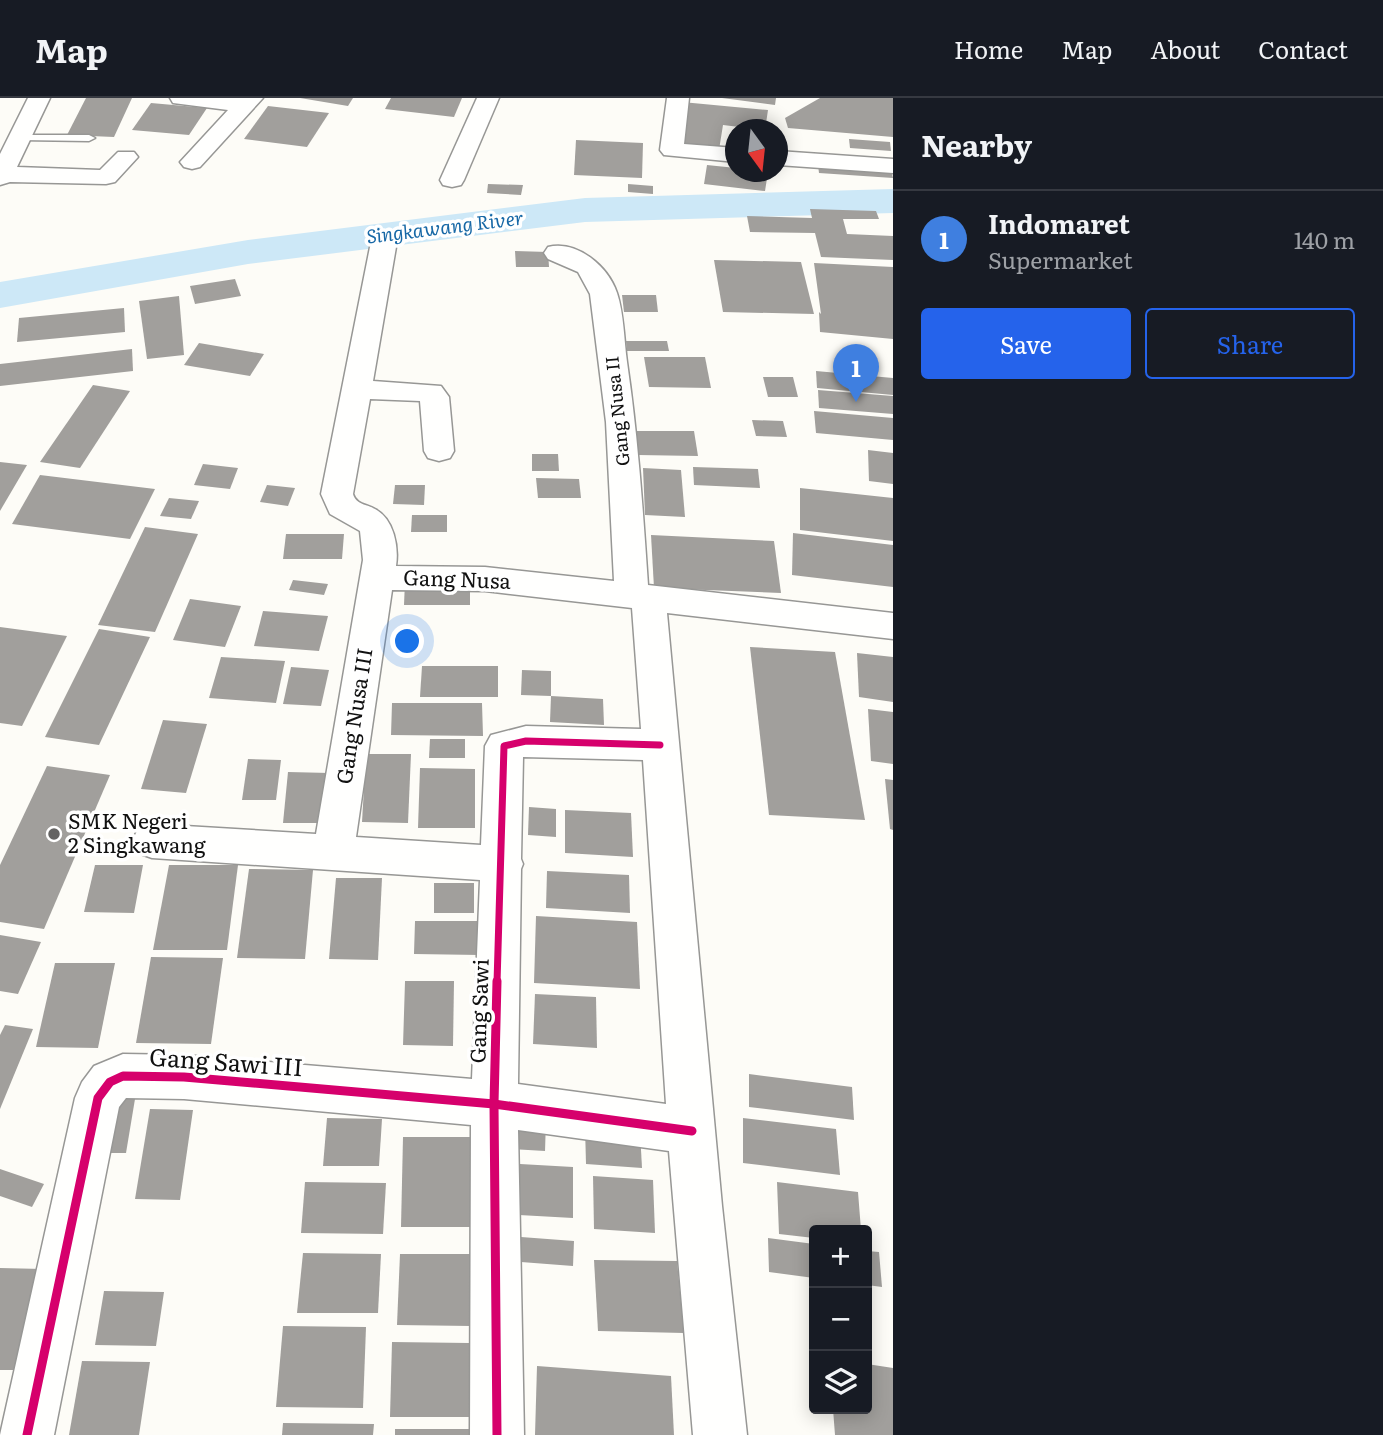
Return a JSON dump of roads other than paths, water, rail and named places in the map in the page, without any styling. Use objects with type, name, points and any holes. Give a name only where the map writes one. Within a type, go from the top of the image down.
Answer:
[{"type":"street","points":[[181,98],[249,102]]},
{"type":"street","points":[[452,180],[488,98]]},
{"type":"street","points":[[678,98],[670,159],[725,156]]},
{"type":"street","points":[[32,99],[20,137],[1,176],[101,186],[126,157]]},
{"type":"street","points":[[192,162],[249,102]]},
{"type":"street","points":[[788,159],[893,166]]},
{"type":"street","name":"Gang Nusa","points":[[383,247],[337,502],[342,508],[364,516],[373,523],[379,545],[377,578],[485,579],[893,626]]},
{"type":"street","name":"Gang Nusa II","points":[[557,253],[579,259],[588,265],[597,275],[604,294],[660,745],[720,1435]]},
{"type":"street","points":[[357,389],[431,392],[434,397],[439,450]]},
{"type":"street","name":"Gang Nusa III","points":[[333,853],[377,578]]},
{"type":"street","name":"Gang Sawi","points":[[497,1435],[494,1104],[503,864],[504,746],[512,742],[526,741],[660,745]]},
{"type":"street","points":[[152,841],[503,864]]},
{"type":"street","name":"Gang Sawi III","points":[[27,1435],[98,1098],[110,1082],[124,1076],[184,1077],[494,1104],[692,1130]]},
{"type":"lane","points":[[20,137],[89,138]]},
{"type":"waterway","name":"Singkawang River","points":[[0,295],[248,252],[585,210],[893,201]]},
{"type":"place","name":"Indomaret","points":[[856,402]]},
{"type":"place","name":"SMK Negeri 2 Singkawang","points":[[54,834]]}]
